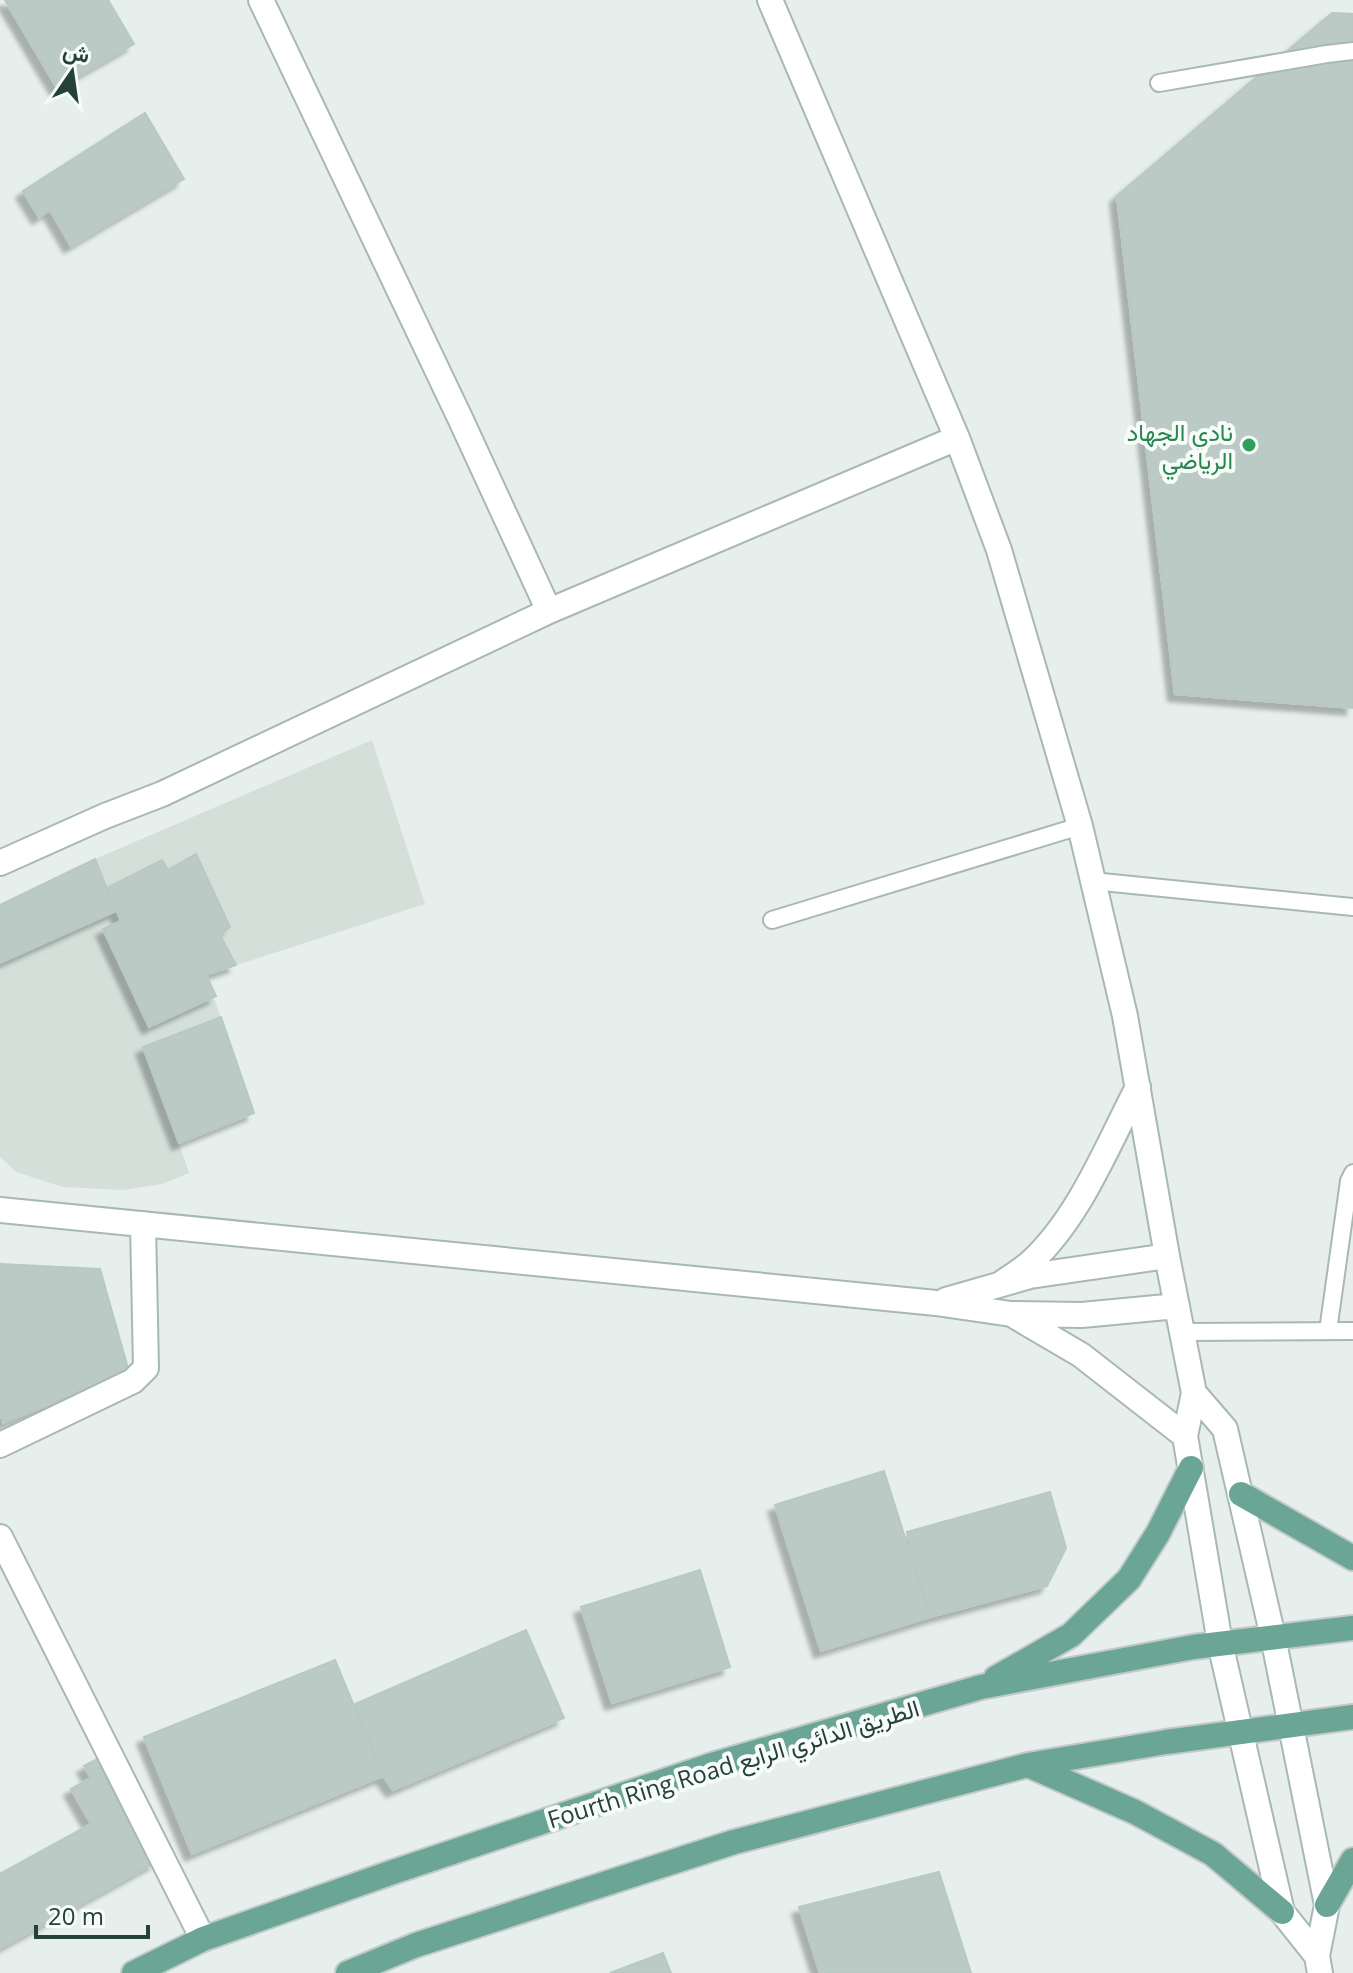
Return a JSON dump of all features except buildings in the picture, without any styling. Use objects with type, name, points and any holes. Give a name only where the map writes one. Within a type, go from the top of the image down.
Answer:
[{"type":"main road","points":[[981,1687],[1071,1635],[1129,1579],[1158,1533],[1191,1468]]},
{"type":"main road","points":[[1241,1494],[1353,1558]]},
{"type":"main road","name":"Fourth Ring Road الطريق الدائري الرابع","points":[[134,1973],[203,1939],[390,1873],[715,1764],[981,1687],[1220,1643],[1353,1628]]},
{"type":"main road","points":[[348,1973],[416,1945],[734,1842],[1028,1765],[1353,1717]]},
{"type":"main road","points":[[1028,1765],[1135,1812],[1213,1854],[1282,1912]]},
{"type":"main road","points":[[1327,1905],[1353,1860]]},
{"type":"street","points":[[261,0],[549,611]]},
{"type":"street","points":[[770,0],[957,438],[999,550],[1080,826],[1125,1016],[1194,1393],[1185,1436],[1220,1643],[1282,1912],[1318,1965]]},
{"type":"street","points":[[0,863],[162,794],[549,611],[957,438]]},
{"type":"street","points":[[999,1285],[1029,1264],[1051,1240],[1080,1198],[1138,1087]]},
{"type":"street","points":[[0,1210],[936,1303],[1011,1314],[1082,1315],[1177,1306]]},
{"type":"street","points":[[0,1445],[133,1381],[146,1368],[143,1224]]},
{"type":"street","points":[[936,1303],[1070,1269],[1167,1256]]},
{"type":"street","points":[[1011,1314],[1081,1355],[1185,1436]]},
{"type":"street","points":[[1194,1393],[1225,1429],[1273,1637],[1327,1905],[1318,1965]]},
{"type":"street","points":[[0,1537],[203,1939]]},
{"type":"lane","points":[[1159,83],[1353,51]]},
{"type":"lane","points":[[772,920],[1080,826]]},
{"type":"lane","points":[[1092,881],[1353,907]]},
{"type":"lane","points":[[1328,1331],[1349,1181],[1353,1173]]},
{"type":"lane","points":[[1183,1332],[1353,1331]]},
{"type":"shaded area","points":[[372,740],[425,904],[206,975],[254,1113],[179,1143],[189,1173],[162,1184],[123,1190],[63,1187],[16,1172],[0,1157],[0,904],[95,859]]},
{"type":"place","name":"نادي الجهاد الرياضي","points":[[1249,445]]}]
